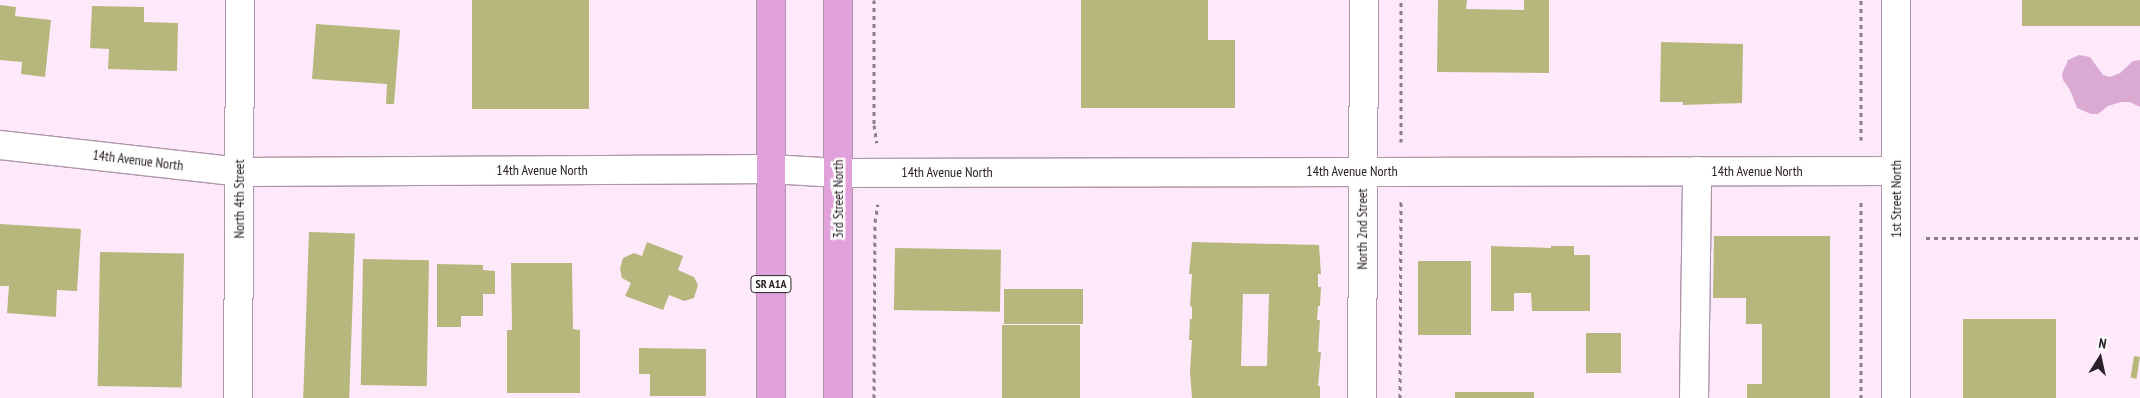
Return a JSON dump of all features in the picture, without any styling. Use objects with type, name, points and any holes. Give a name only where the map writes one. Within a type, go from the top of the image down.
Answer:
[{"type":"main road","name":"SR A1A","points":[[771,0],[771,398]]},
{"type":"main road","name":"3rd Street North","points":[[838,0],[838,398]]},
{"type":"street","name":"North 4th Street","points":[[238,398],[240,0]]},
{"type":"street","name":"North 2nd Street","points":[[1362,398],[1364,0]]},
{"type":"street","name":"1st Street North","points":[[1896,0],[1896,398]]},
{"type":"street","name":"14th Avenue North","points":[[0,146],[240,172],[771,169],[838,173],[1896,171]]},
{"type":"street","points":[[1694,398],[1697,171]]},
{"type":"path","points":[[1896,239],[2140,238]]},
{"type":"shaded area","points":[[2079,55],[2090,57],[2103,75],[2110,77],[2120,73],[2133,61],[2140,60],[2140,107],[2130,102],[2121,102],[2108,106],[2098,114],[2091,114],[2077,108],[2070,90],[2063,80],[2062,74],[2068,60]]},
{"type":"building","points":[[472,0],[589,0],[589,109],[472,109]]},
{"type":"building","points":[[1081,0],[1208,0],[1208,40],[1235,40],[1235,108],[1081,108]]},
{"type":"building","points":[[1438,0],[1467,0],[1466,9],[1524,10],[1524,0],[1549,0],[1549,73],[1437,72]]},
{"type":"building","points":[[2022,0],[2140,0],[2140,26],[2022,26]]},
{"type":"building","points":[[0,5],[16,7],[15,16],[51,20],[45,77],[21,74],[22,62],[0,60]]},
{"type":"building","points":[[92,6],[144,7],[144,22],[178,23],[177,71],[108,69],[109,49],[90,48]]},
{"type":"building","points":[[316,24],[400,30],[394,104],[386,104],[387,84],[312,79]]},
{"type":"building","points":[[1661,42],[1743,44],[1742,103],[1683,105],[1683,102],[1660,102]]},
{"type":"building","points":[[0,224],[81,229],[77,291],[57,290],[56,317],[7,313],[9,286],[0,286]]},
{"type":"building","points":[[309,232],[355,234],[349,398],[303,398]]},
{"type":"building","points":[[1714,236],[1830,236],[1830,398],[1747,398],[1747,384],[1762,384],[1762,324],[1746,324],[1746,298],[1713,298]]},
{"type":"building","points":[[647,242],[683,256],[678,270],[694,277],[698,285],[694,298],[684,301],[669,295],[663,310],[625,296],[631,283],[622,278],[620,269],[623,258],[634,253],[642,256]]},
{"type":"building","points":[[1192,242],[1319,245],[1321,274],[1318,274],[1318,287],[1321,287],[1317,320],[1320,320],[1318,352],[1321,352],[1318,386],[1320,386],[1320,398],[1192,398],[1190,372],[1192,340],[1189,340],[1190,319],[1192,319],[1192,307],[1190,306],[1192,274],[1189,274]],"holes":[[[1243,294],[1269,294],[1267,366],[1241,366]]]},
{"type":"building","points":[[1491,246],[1551,248],[1551,246],[1574,246],[1574,255],[1590,255],[1590,311],[1532,311],[1531,293],[1514,293],[1514,311],[1491,311]]},
{"type":"building","points":[[895,248],[1001,250],[1000,312],[894,310]]},
{"type":"building","points":[[100,252],[184,253],[182,387],[98,386]]},
{"type":"building","points":[[363,259],[429,260],[427,386],[361,385]]},
{"type":"building","points":[[1418,261],[1471,261],[1471,335],[1418,335]]},
{"type":"building","points":[[511,263],[572,263],[573,329],[580,330],[580,393],[507,393],[507,330],[512,330]]},
{"type":"building","points":[[437,264],[483,265],[483,270],[495,271],[495,294],[483,294],[483,316],[461,316],[461,327],[437,327]]},
{"type":"building","points":[[1004,289],[1083,289],[1083,324],[1004,324]]},
{"type":"building","points":[[1963,319],[2056,319],[2056,398],[1963,398]]},
{"type":"building","points":[[1002,325],[1080,325],[1080,398],[1002,398]]},
{"type":"building","points":[[1586,333],[1621,333],[1621,373],[1586,373]]},
{"type":"building","points":[[639,348],[706,349],[706,396],[650,396],[650,374],[639,374]]},
{"type":"building","points":[[2134,356],[2140,357],[2136,379],[2131,378]]},
{"type":"building","points":[[1455,392],[1534,392],[1534,398],[1455,398]]}]
